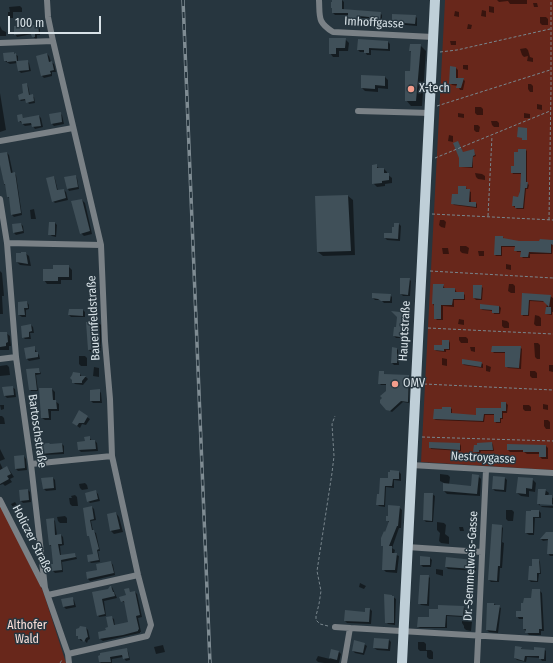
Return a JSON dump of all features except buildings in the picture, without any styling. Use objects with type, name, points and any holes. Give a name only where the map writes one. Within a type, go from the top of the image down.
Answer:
[{"type":"main road","name":"Hauptstraße","points":[[402,663],[412,437],[435,0]]},
{"type":"street","name":"Bauernfeldstraße","points":[[47,0],[48,17],[53,41],[102,244],[105,341],[110,399],[112,456],[138,575],[151,626],[147,636],[68,654]]},
{"type":"street","name":"Imhoffgasse","points":[[319,0],[320,18],[324,26],[334,32],[433,37]]},
{"type":"street","points":[[0,43],[53,41]]},
{"type":"street","points":[[358,111],[430,111]]},
{"type":"street","points":[[0,141],[74,128]]},
{"type":"street","name":"Bartoschstraße","points":[[0,199],[16,357],[31,464],[45,588],[70,663]]},
{"type":"street","points":[[4,239],[102,244]]},
{"type":"street","points":[[0,359],[16,357]]},
{"type":"street","points":[[31,464],[112,456]]},
{"type":"street","name":"Nestroygasse","points":[[411,464],[486,470],[553,473]]},
{"type":"street","name":"Dr.-Semmelweis-Gasse","points":[[477,663],[486,470]]},
{"type":"street","name":"Holiczer Straße","points":[[0,500],[45,588]]},
{"type":"street","points":[[407,547],[482,552]]},
{"type":"street","points":[[48,595],[138,575]]},
{"type":"street","points":[[335,627],[553,640]]},
{"type":"street","points":[[344,663],[350,628]]},
{"type":"path","points":[[550,0],[552,127],[550,220]]},
{"type":"path","points":[[432,53],[457,50],[551,29]]},
{"type":"path","points":[[430,111],[551,70]]},
{"type":"path","points":[[427,162],[551,111]]},
{"type":"path","points":[[488,217],[492,135]]},
{"type":"path","points":[[424,214],[553,220]]},
{"type":"path","points":[[421,270],[553,278]]},
{"type":"path","points":[[418,327],[553,334]]},
{"type":"path","points":[[415,384],[553,390]]},
{"type":"path","points":[[335,416],[332,424],[334,456],[332,473],[324,519],[322,542],[317,562],[317,571],[321,591],[320,604],[316,616],[320,624],[335,627]]},
{"type":"path","points":[[412,437],[553,441]]},
{"type":"green space","points":[[445,0],[553,0],[553,470],[421,462]]},
{"type":"green space","name":"Althofer Wald","points":[[0,505],[43,591],[66,663],[0,663]]},
{"type":"railway","points":[[183,0],[210,663]]},
{"type":"place","name":"X-tech","points":[[411,89]]},
{"type":"place","name":"OMV","points":[[395,384]]}]
